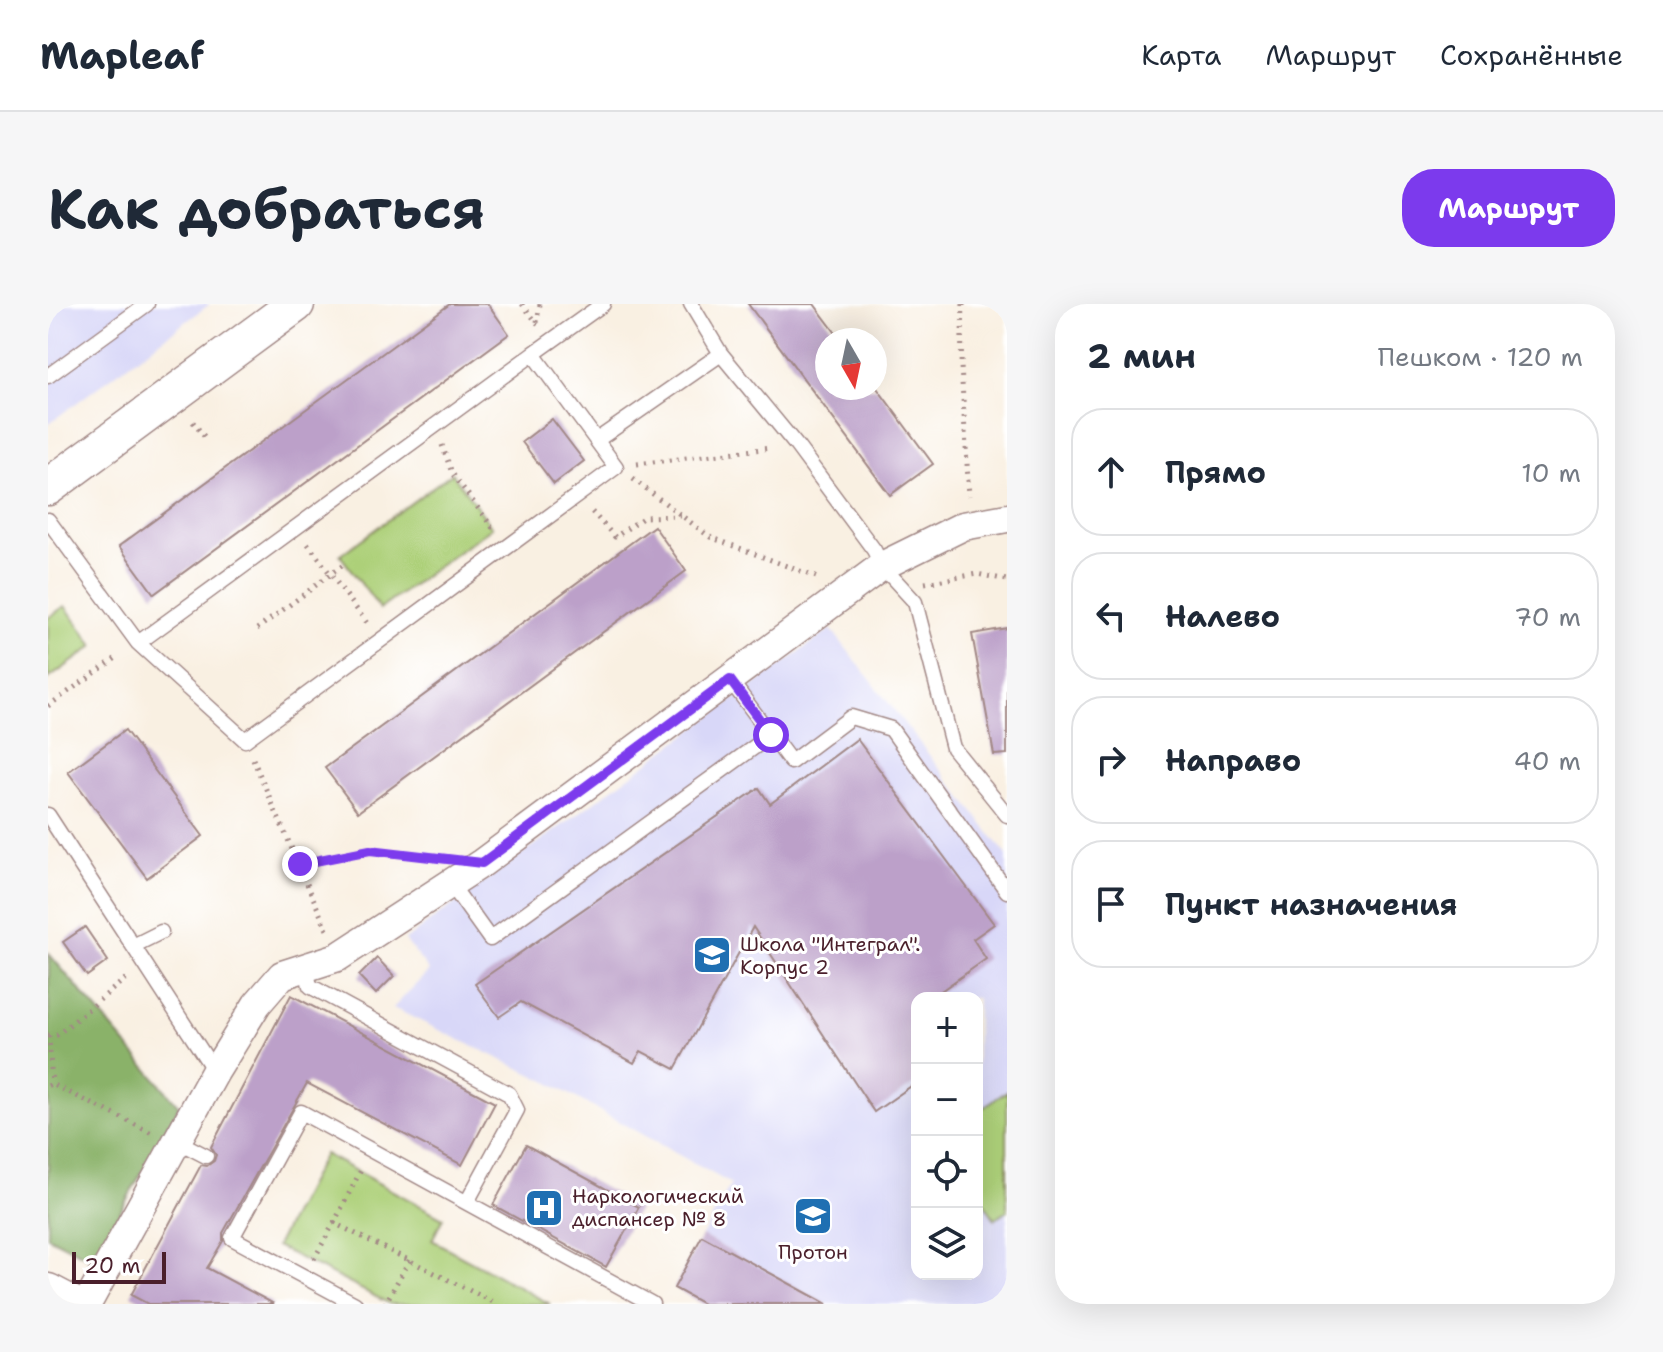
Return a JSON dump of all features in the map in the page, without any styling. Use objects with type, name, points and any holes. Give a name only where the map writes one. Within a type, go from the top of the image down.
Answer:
[{"type":"street","points":[[48,487],[296,304]]},
{"type":"street","points":[[87,1304],[215,1072],[257,1004],[282,975],[338,957],[482,863],[882,566],[963,526],[1007,518]]},
{"type":"street","points":[[48,1292],[71,1304]]},
{"type":"lane","points":[[48,376],[147,304]]},
{"type":"lane","points":[[138,643],[603,304]]},
{"type":"lane","points":[[691,304],[721,354],[796,445],[874,550],[882,566],[915,602],[953,748],[1007,815]]},
{"type":"lane","points":[[48,520],[138,643],[245,740],[616,467],[533,354]]},
{"type":"lane","points":[[597,440],[721,354]]},
{"type":"lane","points":[[730,680],[791,762],[851,717],[891,729],[1007,891]]},
{"type":"lane","points":[[450,883],[490,939],[771,735]]},
{"type":"lane","points":[[48,815],[215,1072]]},
{"type":"lane","points":[[133,946],[161,932]]},
{"type":"lane","points":[[306,968],[310,986],[509,1094],[517,1110],[467,1202]]},
{"type":"lane","points":[[355,1304],[232,1238],[257,1185],[301,1112],[652,1304]]},
{"type":"lane","points":[[176,1143],[206,1156]]},
{"type":"path","points":[[537,323],[540,304]]},
{"type":"path","points":[[963,304],[961,366],[969,505]]},
{"type":"path","points":[[193,422],[207,440]]},
{"type":"path","points":[[435,425],[452,473],[492,527],[533,527]]},
{"type":"path","points":[[616,467],[796,445]]},
{"type":"path","points":[[616,467],[710,537],[818,578]]},
{"type":"path","points":[[576,496],[615,537],[644,517],[681,516]]},
{"type":"path","points":[[296,527],[380,641]]},
{"type":"path","points":[[257,629],[346,563]]},
{"type":"path","points":[[902,588],[977,574],[1007,580]]},
{"type":"path","points":[[48,706],[138,643]]},
{"type":"path","points":[[245,740],[338,957]]},
{"type":"path","points":[[300,864],[370,850],[482,863]]},
{"type":"path","points":[[144,963],[57,1035],[48,1036],[50,1085],[176,1143]]},
{"type":"path","points":[[305,1276],[371,1150]]},
{"type":"path","points":[[334,1223],[497,1304]]},
{"type":"path","points":[[385,1304],[410,1259]]},
{"type":"shaded area","points":[[48,304],[210,304],[48,424]]},
{"type":"shaded area","name":"Школа \"Интеграл\". Корпус 2","points":[[831,629],[1007,855],[1007,1282],[979,1304],[827,1304],[702,1236],[731,1184],[546,1081],[393,1008],[429,971],[405,940]]},
{"type":"green space","points":[[452,473],[492,527],[380,609],[340,555]]},
{"type":"green space","points":[[65,606],[94,646],[48,679],[48,618]]},
{"type":"green space","points":[[49,954],[179,1106],[93,1260],[48,1237]]},
{"type":"green space","points":[[1007,1091],[1007,1211],[995,1219],[983,1202],[983,1108]]},
{"type":"green space","points":[[324,1154],[443,1218],[432,1240],[550,1304],[390,1304],[276,1246]]},
{"type":"building","points":[[450,304],[488,304],[509,334],[154,594],[119,546]]},
{"type":"building","points":[[748,304],[814,304],[832,328],[815,328],[815,394]]},
{"type":"building","points":[[819,400],[886,400],[933,464],[890,495]]},
{"type":"building","points":[[552,419],[584,461],[554,484],[522,442]]},
{"type":"building","points":[[654,526],[686,571],[358,812],[325,768]]},
{"type":"building","points":[[1007,628],[1007,754],[994,755],[972,634]]},
{"type":"building","points":[[125,730],[203,836],[147,878],[68,772]]},
{"type":"building","points":[[857,739],[994,924],[973,939],[986,959],[939,992],[911,992],[911,1086],[874,1112],[753,927],[675,1069],[641,1051],[634,1063],[521,1002],[499,1017],[475,984],[759,788],[770,804]]},
{"type":"building","points":[[85,927],[108,961],[87,976],[63,942]]},
{"type":"building","points":[[377,958],[394,976],[376,994],[359,976]]},
{"type":"building","points":[[291,995],[495,1103],[462,1165],[307,1083],[223,1233],[223,1241],[207,1268],[274,1304],[148,1304],[131,1295],[201,1165],[207,1166],[214,1161],[216,1155],[211,1147]]},
{"type":"building","points":[[526,1145],[639,1207],[606,1267],[493,1205]]},
{"type":"building","points":[[702,1236],[827,1304],[703,1304],[674,1288]]},
{"type":"place","name":"Школа \"Интеграл\". Корпус 2","points":[[712,955]]},
{"type":"place","name":"Наркологический диспансер № 8","points":[[544,1208]]},
{"type":"place","name":"Протон","points":[[813,1216]]},
{"type":"route","points":[[300,864],[370,850],[482,863],[730,680],[771,735]]}]
